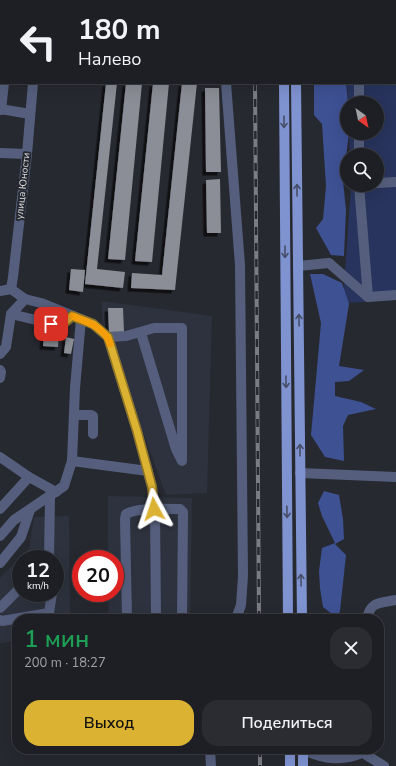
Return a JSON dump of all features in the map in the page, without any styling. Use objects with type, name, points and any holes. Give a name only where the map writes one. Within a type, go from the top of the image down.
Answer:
[{"type":"main road","points":[[284,84],[288,614]]},
{"type":"main road","points":[[296,84],[302,614]]},
{"type":"main road","points":[[290,754],[290,766]]},
{"type":"main road","points":[[304,754],[305,765]]},
{"type":"street","points":[[4,84],[1,110],[30,114]]},
{"type":"street","name":"улица Юности","points":[[11,289],[27,154],[33,84]]},
{"type":"street","points":[[226,84],[240,265],[243,576],[241,605],[238,614]]},
{"type":"street","points":[[359,84],[359,96]]},
{"type":"street","points":[[0,153],[27,154]]},
{"type":"street","points":[[384,183],[396,182]]},
{"type":"street","points":[[360,192],[368,297]]},
{"type":"street","points":[[298,266],[329,263],[368,297],[396,295]]},
{"type":"street","points":[[0,291],[11,289],[25,299],[41,303],[77,317],[93,324],[108,337],[137,431],[152,487],[154,509],[156,614]]},
{"type":"street","points":[[0,354],[6,347],[11,314],[25,299]]},
{"type":"street","points":[[11,314],[61,326],[77,317]]},
{"type":"street","points":[[0,536],[14,520],[64,486],[72,461],[77,317]]},
{"type":"street","points":[[108,337],[126,336],[141,333],[154,328],[182,328],[182,461],[176,449],[141,333]]},
{"type":"street","points":[[0,370],[0,378]]},
{"type":"street","points":[[74,415],[93,416],[93,434]]},
{"type":"street","points":[[0,457],[53,494]]},
{"type":"street","points":[[72,461],[148,471]]},
{"type":"street","points":[[300,472],[396,477]]},
{"type":"street","points":[[0,509],[29,477]]},
{"type":"street","points":[[50,550],[53,494]]},
{"type":"street","points":[[127,614],[126,514],[130,512],[154,509],[180,509],[183,512],[182,614]]},
{"type":"street","points":[[0,563],[21,538],[30,510]]},
{"type":"street","points":[[0,608],[12,596]]},
{"type":"street","points":[[368,614],[370,608],[376,603],[396,600]]},
{"type":"street","points":[[43,614],[49,613],[51,602]]},
{"type":"street","points":[[0,620],[12,619]]},
{"type":"street","points":[[210,754],[211,766]]},
{"type":"street","points":[[318,754],[330,758],[357,754]]},
{"type":"street","points":[[369,754],[384,766]]},
{"type":"shaded area","points":[[314,84],[346,84],[347,96],[340,96],[340,140],[348,140],[347,148],[340,148],[340,192],[344,192],[346,210],[344,256],[331,255],[316,228],[323,219],[326,186],[322,124],[314,115]]},
{"type":"shaded area","points":[[347,84],[396,84],[396,300],[343,303],[351,192],[384,192],[384,148],[350,148],[349,140],[384,140],[384,96],[348,96]]},
{"type":"shaded area","points":[[310,274],[323,274],[342,283],[349,304],[339,366],[364,370],[349,381],[335,382],[335,396],[361,402],[376,409],[348,415],[343,426],[344,461],[325,457],[311,435],[321,323]]},
{"type":"shaded area","points":[[101,301],[212,316],[207,493],[166,495],[103,323]]},
{"type":"shaded area","points":[[324,491],[339,495],[343,519],[344,539],[335,544],[346,555],[339,614],[332,614],[323,607],[319,571],[322,548],[335,543],[322,516],[318,503]]},
{"type":"shaded area","points":[[108,496],[192,498],[190,614],[109,614],[108,602],[124,602],[124,550],[108,550]]},
{"type":"shaded area","points":[[69,516],[70,614],[12,614],[12,642],[0,643],[0,578],[12,566],[12,602],[64,602],[64,550],[28,550],[34,517]]},
{"type":"building","points":[[106,84],[117,84],[97,269],[125,272],[123,288],[85,284]]},
{"type":"building","points":[[126,84],[142,84],[125,260],[108,259]]},
{"type":"building","points":[[153,84],[169,84],[152,262],[135,261]]},
{"type":"building","points":[[182,84],[197,84],[175,290],[131,288],[132,273],[162,275]]},
{"type":"building","points":[[205,88],[219,88],[221,172],[206,172]]},
{"type":"building","points":[[220,179],[221,233],[207,233],[206,180]]},
{"type":"building","points":[[71,269],[85,270],[83,292],[69,290]]},
{"type":"building","points":[[108,308],[123,308],[124,332],[109,332]]},
{"type":"building","points":[[44,333],[59,334],[58,347],[43,346]]},
{"type":"building","points":[[66,337],[74,339],[71,354],[64,353]]},
{"type":"railway","points":[[255,84],[259,614]]},
{"type":"railway","points":[[260,754],[260,766]]},
{"type":"slow traffic","points":[[72,316],[93,324],[108,337],[110,344]]},
{"type":"route","points":[[51,324],[61,326],[72,316],[93,324],[108,337],[137,431],[152,487],[154,509]]}]
